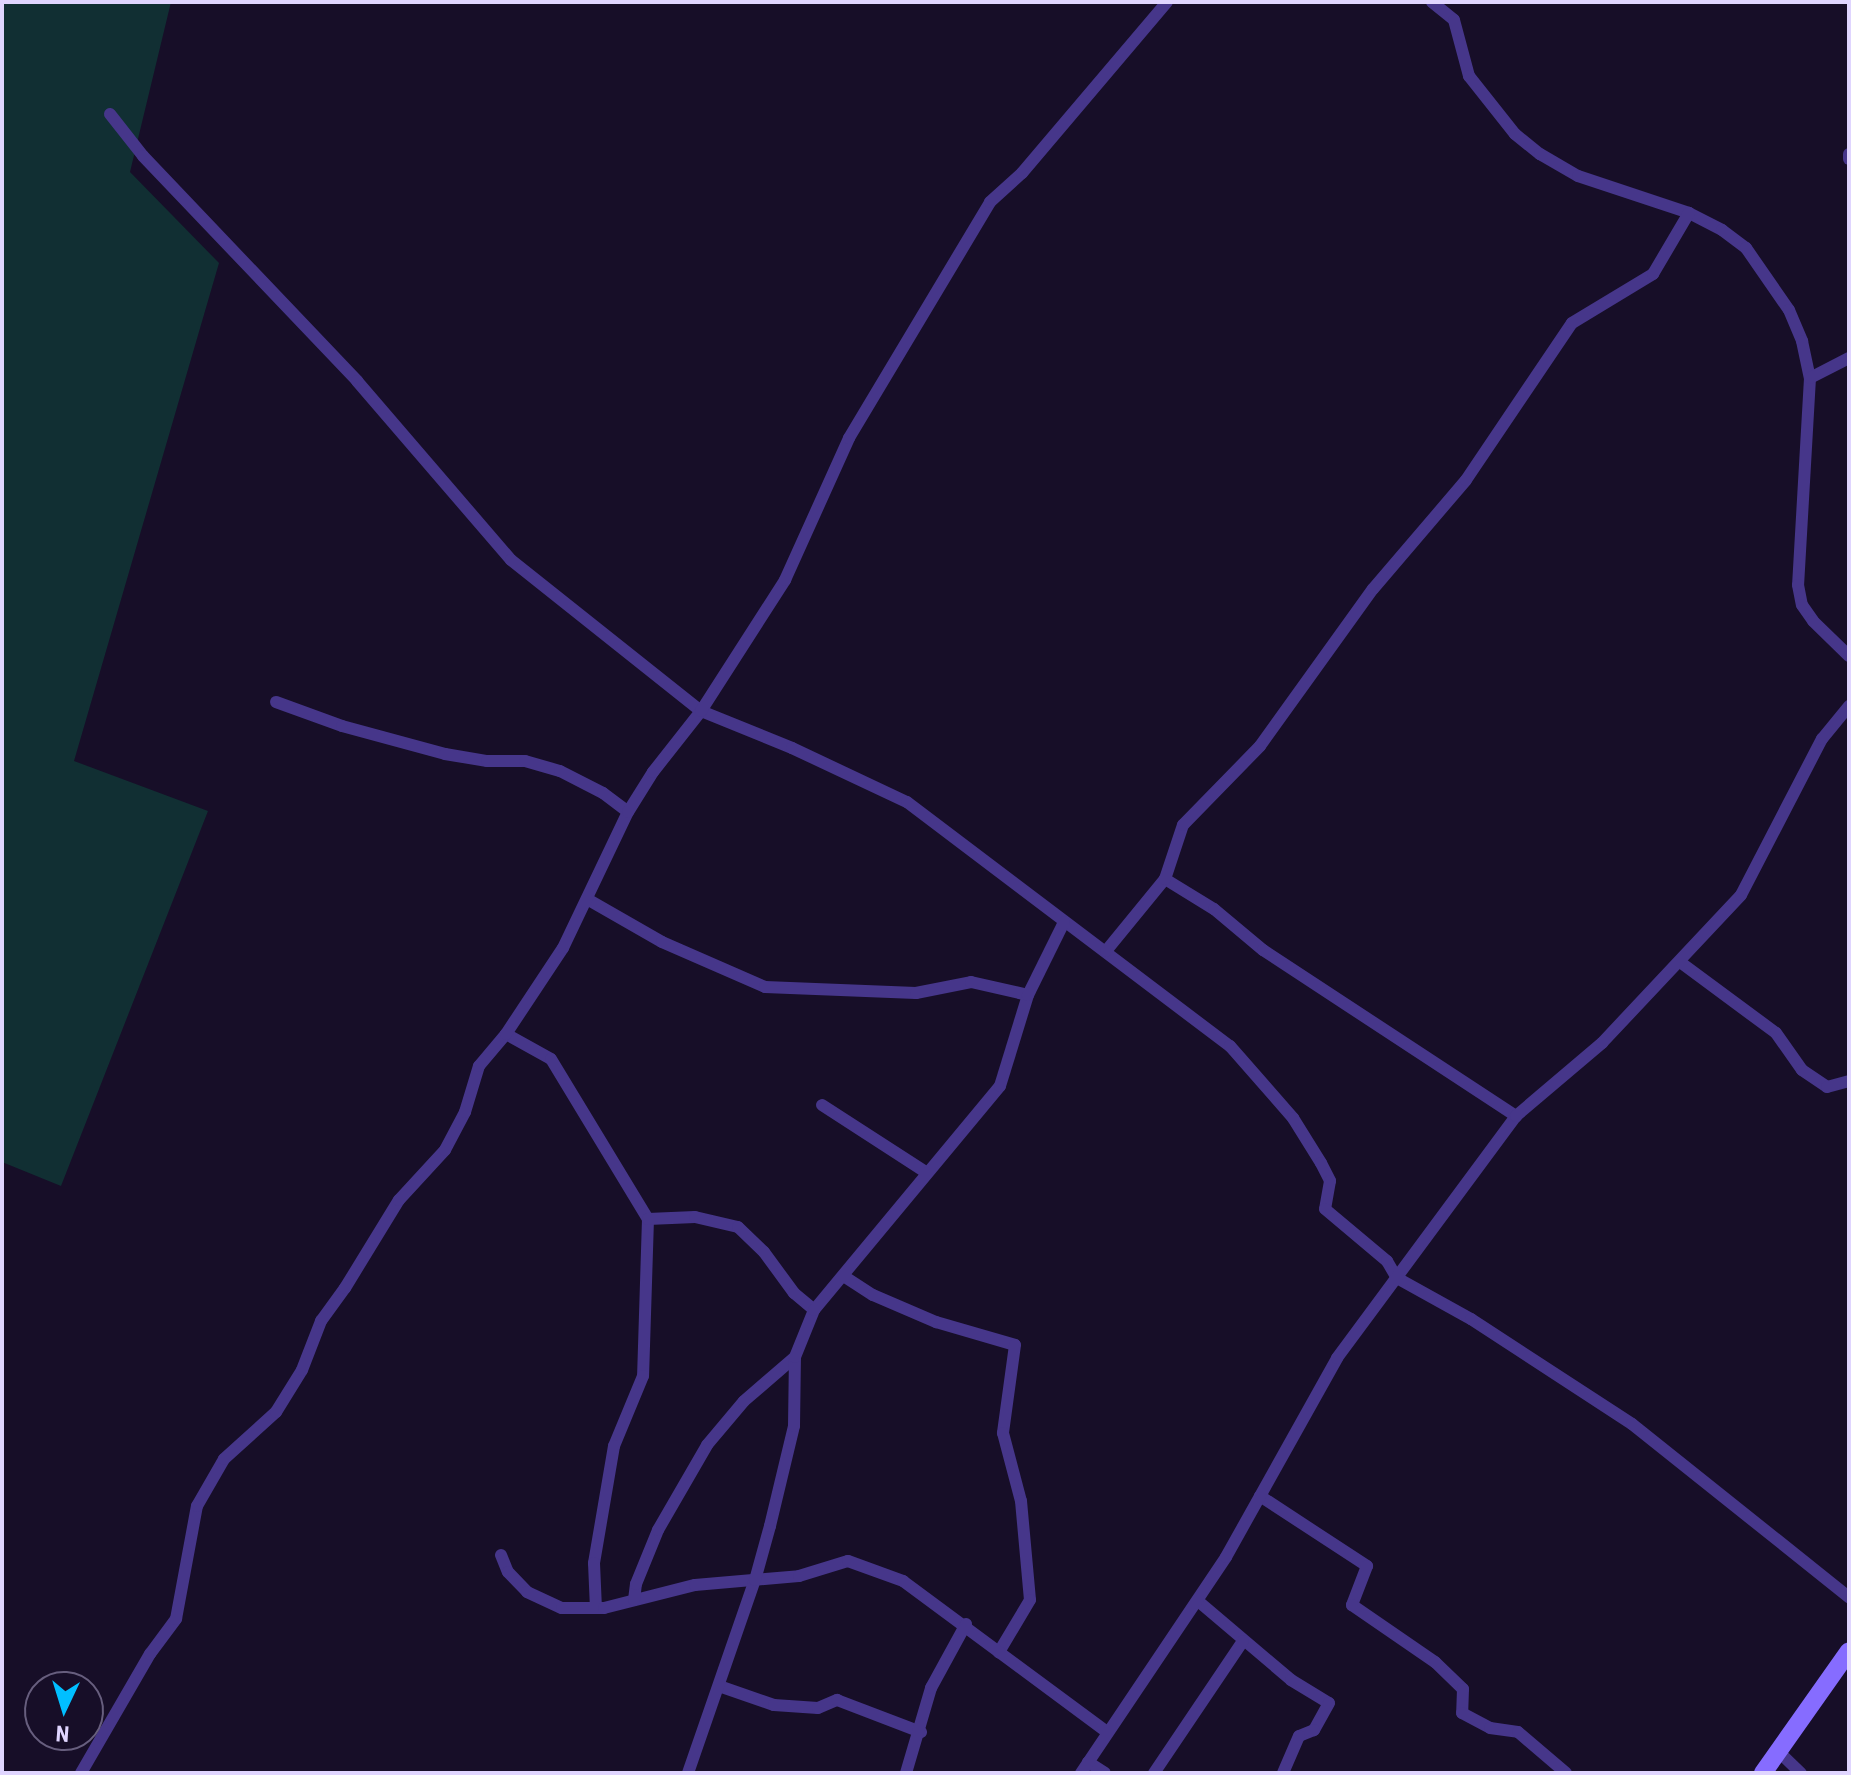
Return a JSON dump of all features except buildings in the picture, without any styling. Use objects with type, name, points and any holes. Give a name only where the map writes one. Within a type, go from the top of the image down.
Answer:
[{"type":"main road","points":[[1763,1773],[1849,1651]]},
{"type":"street","points":[[81,1773],[150,1654],[176,1619],[197,1506],[210,1483],[224,1459],[276,1412],[302,1370],[321,1321],[338,1300],[399,1200],[445,1150],[465,1112],[479,1066],[506,1034],[563,948],[628,812],[653,772],[701,711],[785,580],[849,438],[990,202],[1031,163],[1167,2]]},
{"type":"street","points":[[1432,2],[1454,20],[1469,76],[1515,134],[1540,154],[1578,176],[1689,213],[1746,248],[1789,310],[1802,341],[1810,378],[1798,526],[1798,585],[1802,605],[1813,621],[1849,656]]},
{"type":"street","points":[[110,114],[143,156],[357,381],[511,560],[701,711],[792,748],[907,802],[1230,1046],[1293,1118],[1321,1163],[1330,1181],[1325,1209],[1387,1261],[1397,1278],[1471,1319],[1632,1424],[1849,1597]]},
{"type":"street","points":[[1106,951],[1165,879],[1183,825],[1260,746],[1373,589],[1466,480],[1572,323],[1653,274],[1689,213]]},
{"type":"street","points":[[1810,378],[1849,358]]},
{"type":"street","points":[[276,702],[342,726],[445,754],[487,761],[525,761],[560,771],[603,793],[628,812]]},
{"type":"street","points":[[1105,1773],[1084,1768],[1198,1601],[1337,1358],[1516,1116],[1602,1043],[1741,895],[1822,739],[1849,706]]},
{"type":"street","points":[[1165,879],[1214,909],[1276,959],[1516,1116]]},
{"type":"street","points":[[587,899],[662,942],[765,987],[916,993],[971,982],[1028,995]]},
{"type":"street","points":[[688,1773],[695,1744],[719,1686],[755,1580],[794,1426],[795,1357],[814,1310],[845,1277],[1000,1086],[1028,995],[1064,922]]},
{"type":"street","points":[[1680,962],[1776,1033],[1802,1070],[1827,1087],[1849,1081]]},
{"type":"street","points":[[506,1034],[551,1059],[648,1219],[643,1376],[614,1446],[594,1563],[596,1608]]},
{"type":"street","points":[[822,1105],[927,1173]]},
{"type":"street","points":[[648,1219],[695,1217],[738,1227],[764,1252],[794,1293],[814,1310]]},
{"type":"street","points":[[845,1277],[873,1295],[936,1322],[1015,1345],[1003,1433],[1021,1501],[1030,1600],[999,1652]]},
{"type":"street","points":[[634,1600],[636,1584],[658,1530],[707,1445],[744,1401],[795,1357]]},
{"type":"street","points":[[1260,1496],[1367,1566],[1352,1605],[1435,1662],[1463,1689],[1462,1713],[1490,1728],[1518,1732],[1566,1773]]},
{"type":"street","points":[[501,1555],[508,1572],[527,1592],[562,1608],[596,1608],[695,1585],[799,1576],[848,1561],[903,1581],[966,1624],[1107,1732]]},
{"type":"street","points":[[1198,1601],[1291,1680],[1329,1703],[1314,1730],[1299,1736],[1283,1773]]},
{"type":"street","points":[[906,1773],[921,1732],[931,1688],[966,1624]]},
{"type":"street","points":[[1154,1773],[1243,1641]]},
{"type":"street","points":[[719,1686],[774,1705],[818,1708],[837,1700],[921,1732]]},
{"type":"street","points":[[1778,1751],[1801,1773]]},
{"type":"green space","points":[[2,2],[171,2],[130,172],[219,263],[74,761],[208,811],[61,1186],[2,1162]]}]
